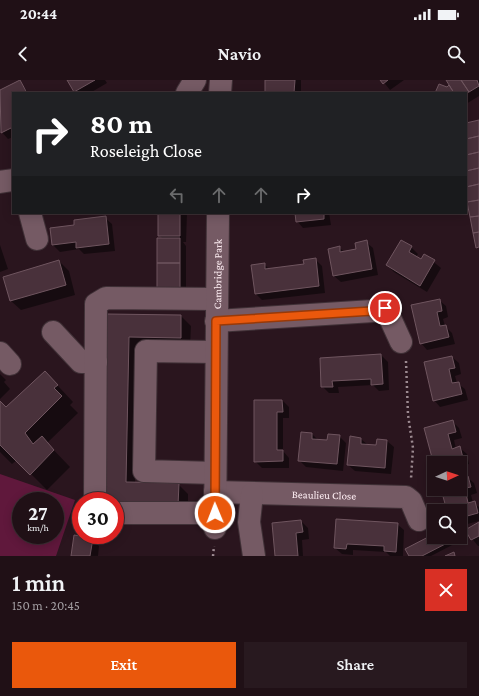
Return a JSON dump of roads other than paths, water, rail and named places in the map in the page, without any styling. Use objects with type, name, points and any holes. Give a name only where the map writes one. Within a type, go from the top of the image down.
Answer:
[{"type":"street","points":[[188,92],[195,80]]},
{"type":"street","points":[[220,92],[221,80]]},
{"type":"street","points":[[0,182],[12,180]]},
{"type":"street","points":[[30,214],[37,239]]},
{"type":"street","name":"Cambridge Park","points":[[215,501],[218,214]]},
{"type":"street","points":[[95,492],[96,304],[106,298],[217,298]]},
{"type":"street","points":[[216,321],[366,312],[383,301],[401,342]]},
{"type":"street","points":[[53,332],[81,362],[96,362]]},
{"type":"street","points":[[215,501],[144,471],[146,351],[216,352]]},
{"type":"street","points":[[252,494],[249,522],[254,556]]},
{"type":"street","name":"Beaulieu Close","points":[[215,501],[252,494],[406,497],[411,501],[419,520]]},
{"type":"street","points":[[124,512],[215,501]]}]
